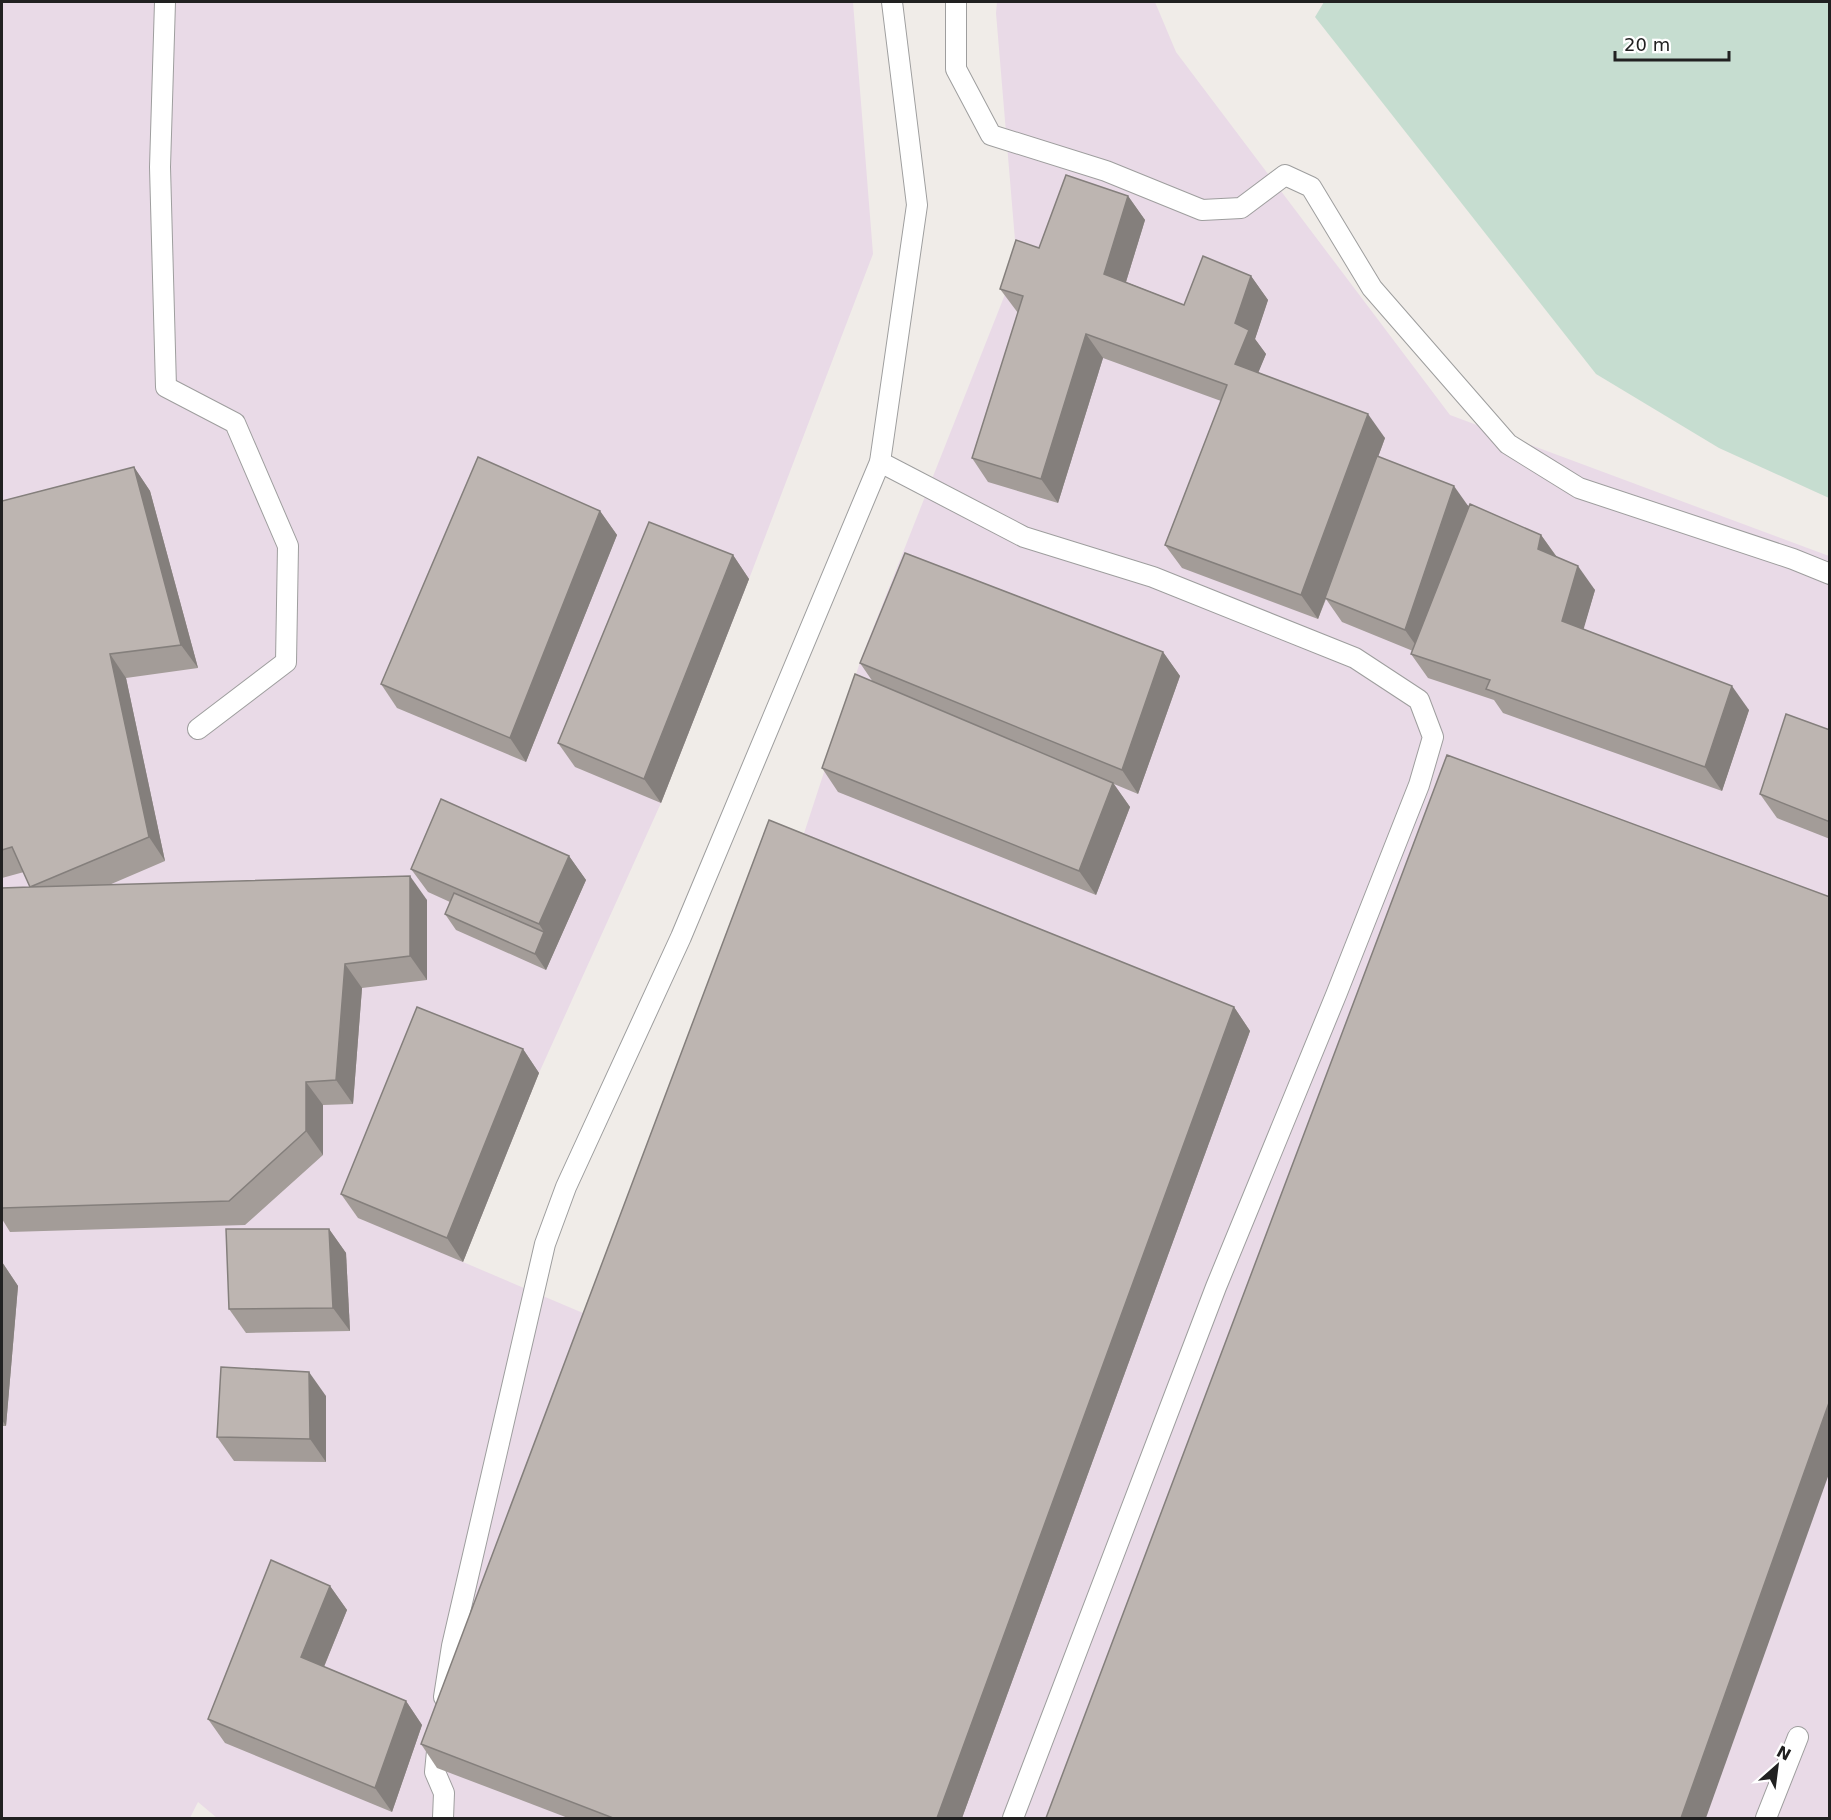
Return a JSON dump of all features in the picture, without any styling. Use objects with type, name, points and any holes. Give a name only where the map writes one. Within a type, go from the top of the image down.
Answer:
[{"type":"lane","points":[[165,2],[160,167],[166,387],[235,423],[288,546],[286,662],[198,729]]},
{"type":"lane","points":[[443,1818],[444,1793],[435,1772],[452,1646],[545,1244],[566,1187],[681,938],[880,462],[917,205],[892,2]]},
{"type":"lane","points":[[956,2],[956,69],[992,135],[1106,171],[1203,210],[1241,208],[1285,175],[1311,187],[1372,288],[1509,444],[1579,488],[1793,559],[1830,574]]},
{"type":"lane","points":[[880,462],[1024,537],[1153,577],[1355,658],[1419,700],[1433,737],[1414,796],[1336,995],[1216,1287],[1013,1818]]},
{"type":"lane","points":[[1766,1818],[1798,1737]]},
{"type":"shaded area","points":[[2,2],[853,2],[873,254],[661,803],[539,1073],[463,1262],[583,1313],[777,916],[862,656],[1017,264],[996,13],[997,2],[1155,2],[1176,52],[1450,415],[1829,556],[1829,1818],[217,1818],[198,1802],[190,1818],[2,1818]]},
{"type":"green space","points":[[1324,2],[1829,2],[1829,498],[1719,448],[1596,374],[1315,17]]},
{"type":"building","points":[[1066,175],[1128,196],[1104,274],[1184,305],[1203,256],[1251,276],[1235,323],[1249,330],[1235,364],[1368,414],[1301,595],[1165,545],[1227,385],[1086,334],[1041,479],[972,458],[1023,296],[1000,289],[1016,240],[1039,248]]},
{"type":"building","points":[[1377,456],[1454,486],[1405,630],[1325,598]]},
{"type":"building","points":[[478,457],[600,511],[510,738],[381,684]]},
{"type":"building","points":[[134,467],[181,645],[110,654],[149,837],[30,887],[12,847],[2,850],[2,501]]},
{"type":"building","points":[[1470,504],[1541,535],[1538,549],[1578,566],[1562,621],[1732,686],[1705,767],[1486,689],[1490,680],[1411,654]]},
{"type":"building","points":[[649,522],[733,555],[644,779],[558,743]]},
{"type":"building","points":[[905,553],[1163,652],[1122,770],[860,663]]},
{"type":"building","points":[[855,674],[1113,783],[1079,871],[822,768]]},
{"type":"building","points":[[1786,714],[1830,730],[1830,822],[1760,794]]},
{"type":"building","points":[[1447,755],[1830,897],[1830,1400],[1681,1818],[1046,1818]]},
{"type":"building","points":[[441,799],[569,856],[539,924],[411,869]]},
{"type":"building","points":[[769,820],[1234,1007],[937,1818],[613,1818],[421,1744]]},
{"type":"building","points":[[410,876],[410,956],[345,964],[336,1080],[306,1082],[306,1131],[229,1201],[2,1208],[2,888]]},
{"type":"building","points":[[454,893],[544,932],[535,954],[445,914]]},
{"type":"building","points":[[417,1007],[523,1049],[447,1238],[341,1194]]},
{"type":"building","points":[[226,1229],[329,1229],[333,1308],[229,1309]]},
{"type":"building","points":[[221,1367],[309,1372],[310,1439],[217,1437]]},
{"type":"building","points":[[271,1560],[330,1586],[301,1657],[406,1701],[375,1788],[208,1719]]}]
